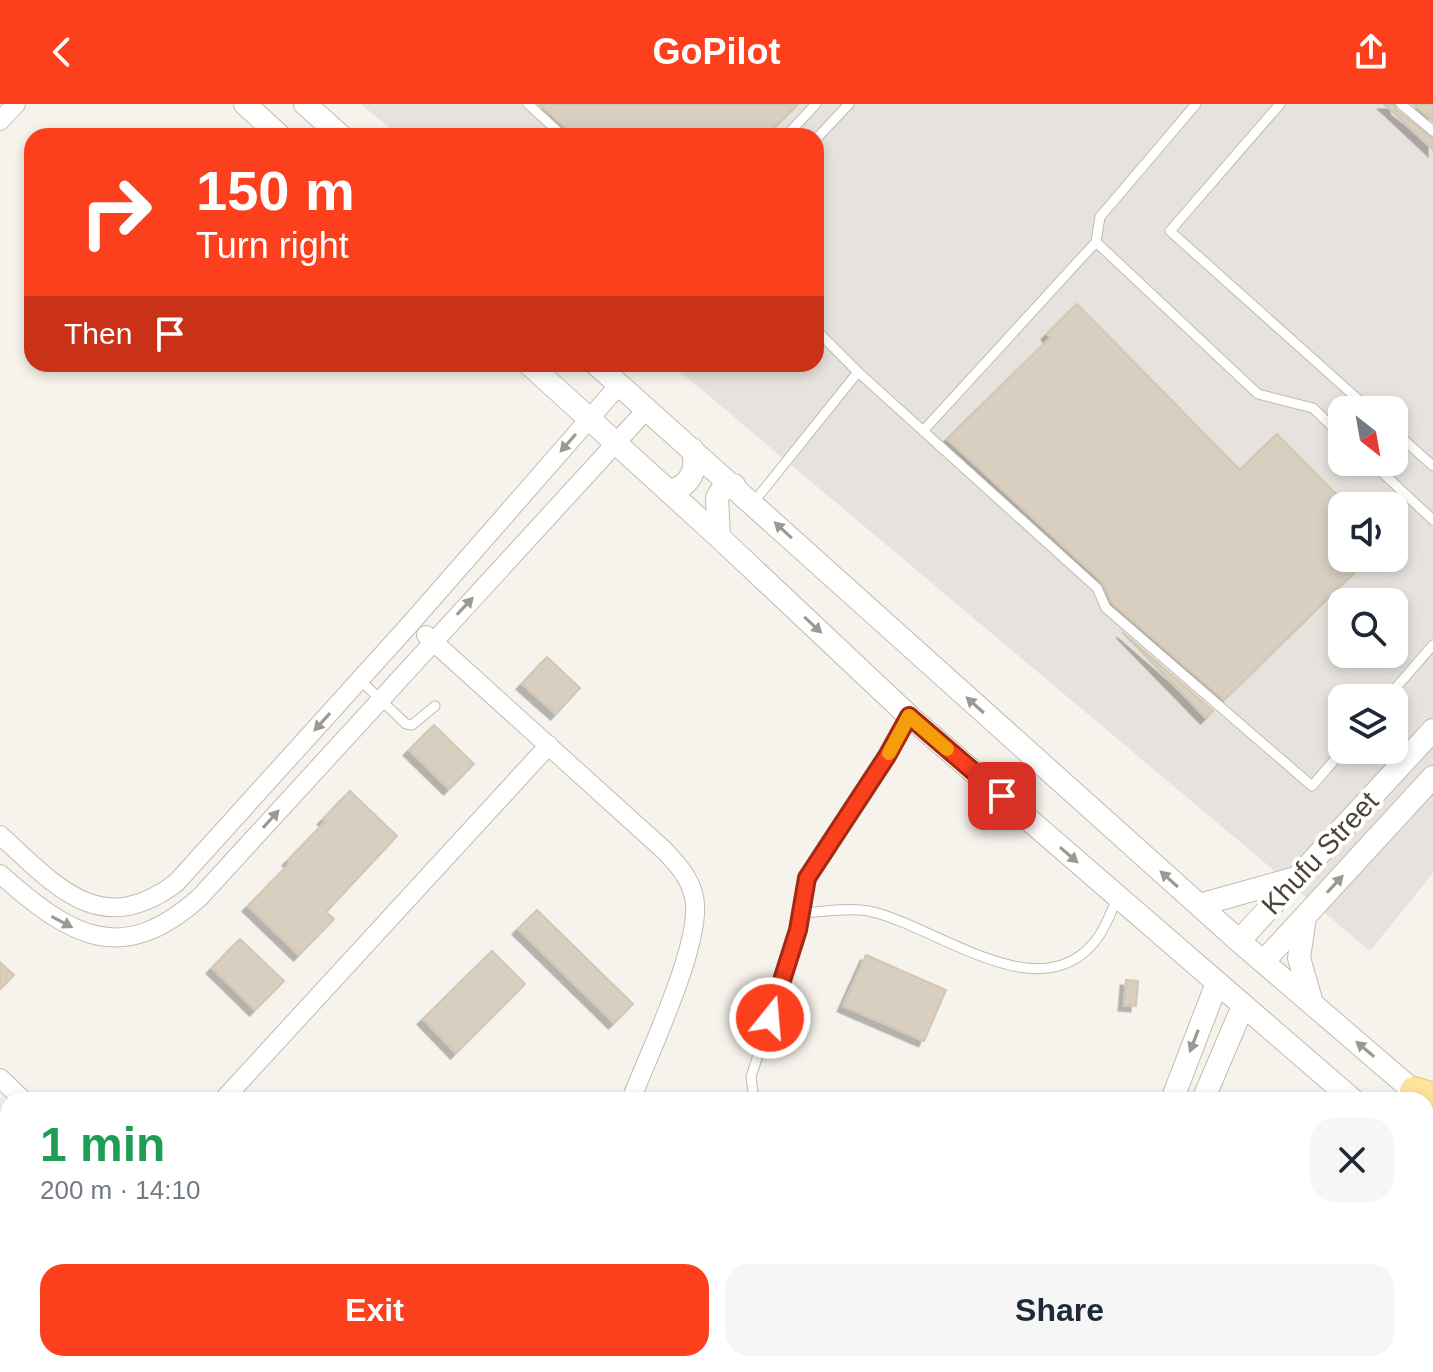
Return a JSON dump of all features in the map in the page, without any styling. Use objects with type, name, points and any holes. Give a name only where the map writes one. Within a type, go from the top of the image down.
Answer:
[{"type":"street","points":[[0,121],[16,104]]},
{"type":"street","points":[[245,104],[271,128]]},
{"type":"street","points":[[305,104],[332,128]]},
{"type":"street","points":[[538,372],[909,716],[1346,1092]]},
{"type":"street","points":[[605,372],[1239,941],[1416,1092]]},
{"type":"street","points":[[0,835],[61,891],[83,901],[110,908],[135,906],[154,899],[176,883],[360,680],[619,385]]},
{"type":"street","points":[[0,874],[61,923],[94,935],[126,938],[153,931],[176,919],[200,897],[647,409]]},
{"type":"street","points":[[669,492],[684,486],[693,473],[695,456],[692,449]]},
{"type":"street","points":[[719,537],[717,498],[723,488],[734,485]]},
{"type":"street","points":[[411,623],[549,745],[684,872],[694,897],[696,924],[689,951],[634,1092]]},
{"type":"street","name":"Khufu Street","points":[[1239,941],[1433,730]]},
{"type":"street","points":[[230,1092],[549,745]]},
{"type":"street","name":"Khufu Street","points":[[1263,962],[1433,777]]},
{"type":"street","points":[[1199,905],[1264,889],[1297,877]]},
{"type":"street","points":[[1305,917],[1299,958],[1312,1004]]},
{"type":"street","points":[[1175,1092],[1217,983]]},
{"type":"street","points":[[1206,1092],[1243,1006]]},
{"type":"street","points":[[0,1078],[15,1092]]},
{"type":"lane","points":[[528,104],[554,128]]},
{"type":"lane","points":[[794,128],[816,104]]},
{"type":"lane","points":[[824,131],[849,104]]},
{"type":"lane","points":[[923,431],[1096,242],[1100,217],[1196,104]]},
{"type":"lane","points":[[1280,104],[1170,231],[1354,396]]},
{"type":"lane","points":[[1401,104],[1433,131]]},
{"type":"lane","points":[[1096,242],[1258,394],[1313,408],[1328,422]]},
{"type":"lane","points":[[824,338],[1097,588],[1106,608],[1312,786],[1331,764]]},
{"type":"lane","points":[[753,503],[858,372]]},
{"type":"lane","points":[[1408,444],[1433,466]]},
{"type":"lane","points":[[1386,476],[1433,520]]},
{"type":"lane","points":[[1399,684],[1433,645]]},
{"type":"lane","points":[[360,680],[406,724],[412,725],[435,706]]},
{"type":"lane","points":[[753,1092],[751,1077],[801,913],[807,878],[887,756],[909,716]]},
{"type":"lane","points":[[801,913],[868,911],[1009,965],[1041,971],[1070,964],[1090,947],[1101,933],[1118,897]]},
{"type":"shaded area","points":[[361,104],[1433,104],[1433,873],[1370,951],[681,372],[824,372],[824,128],[390,128]]},
{"type":"building","points":[[539,104],[798,104],[774,128],[566,128]]},
{"type":"building","points":[[1384,104],[1394,104],[1396,110],[1433,138],[1433,150]]},
{"type":"building","points":[[1413,104],[1433,104],[1433,121]]},
{"type":"building","points":[[1077,304],[1240,470],[1277,434],[1334,492],[1328,492],[1328,572],[1355,572],[1338,588],[1328,588],[1328,598],[1224,700],[1112,603],[1102,582],[947,439],[1050,338],[1047,334]]},
{"type":"building","points":[[1122,632],[1213,711],[1206,718]]},
{"type":"building","points":[[547,657],[580,688],[556,714],[522,684]]},
{"type":"building","points":[[434,725],[474,764],[449,789],[409,750]]},
{"type":"building","points":[[350,791],[397,836],[326,912],[334,919],[299,955],[248,906],[290,863],[288,860]]},
{"type":"building","points":[[537,910],[633,1004],[614,1023],[518,929]]},
{"type":"building","points":[[240,939],[284,981],[255,1010],[212,968]]},
{"type":"building","points":[[492,951],[525,984],[456,1053],[423,1019]]},
{"type":"building","points":[[866,955],[946,990],[924,1041],[843,1006]]},
{"type":"building","points":[[0,962],[14,975],[0,989]]},
{"type":"building","points":[[1126,980],[1138,981],[1136,1006],[1124,1005]]},
{"type":"slow traffic","points":[[889,753],[909,716],[947,749]]},
{"type":"route","points":[[770,1018],[798,930],[807,878],[887,756],[909,716],[1002,796]]}]
